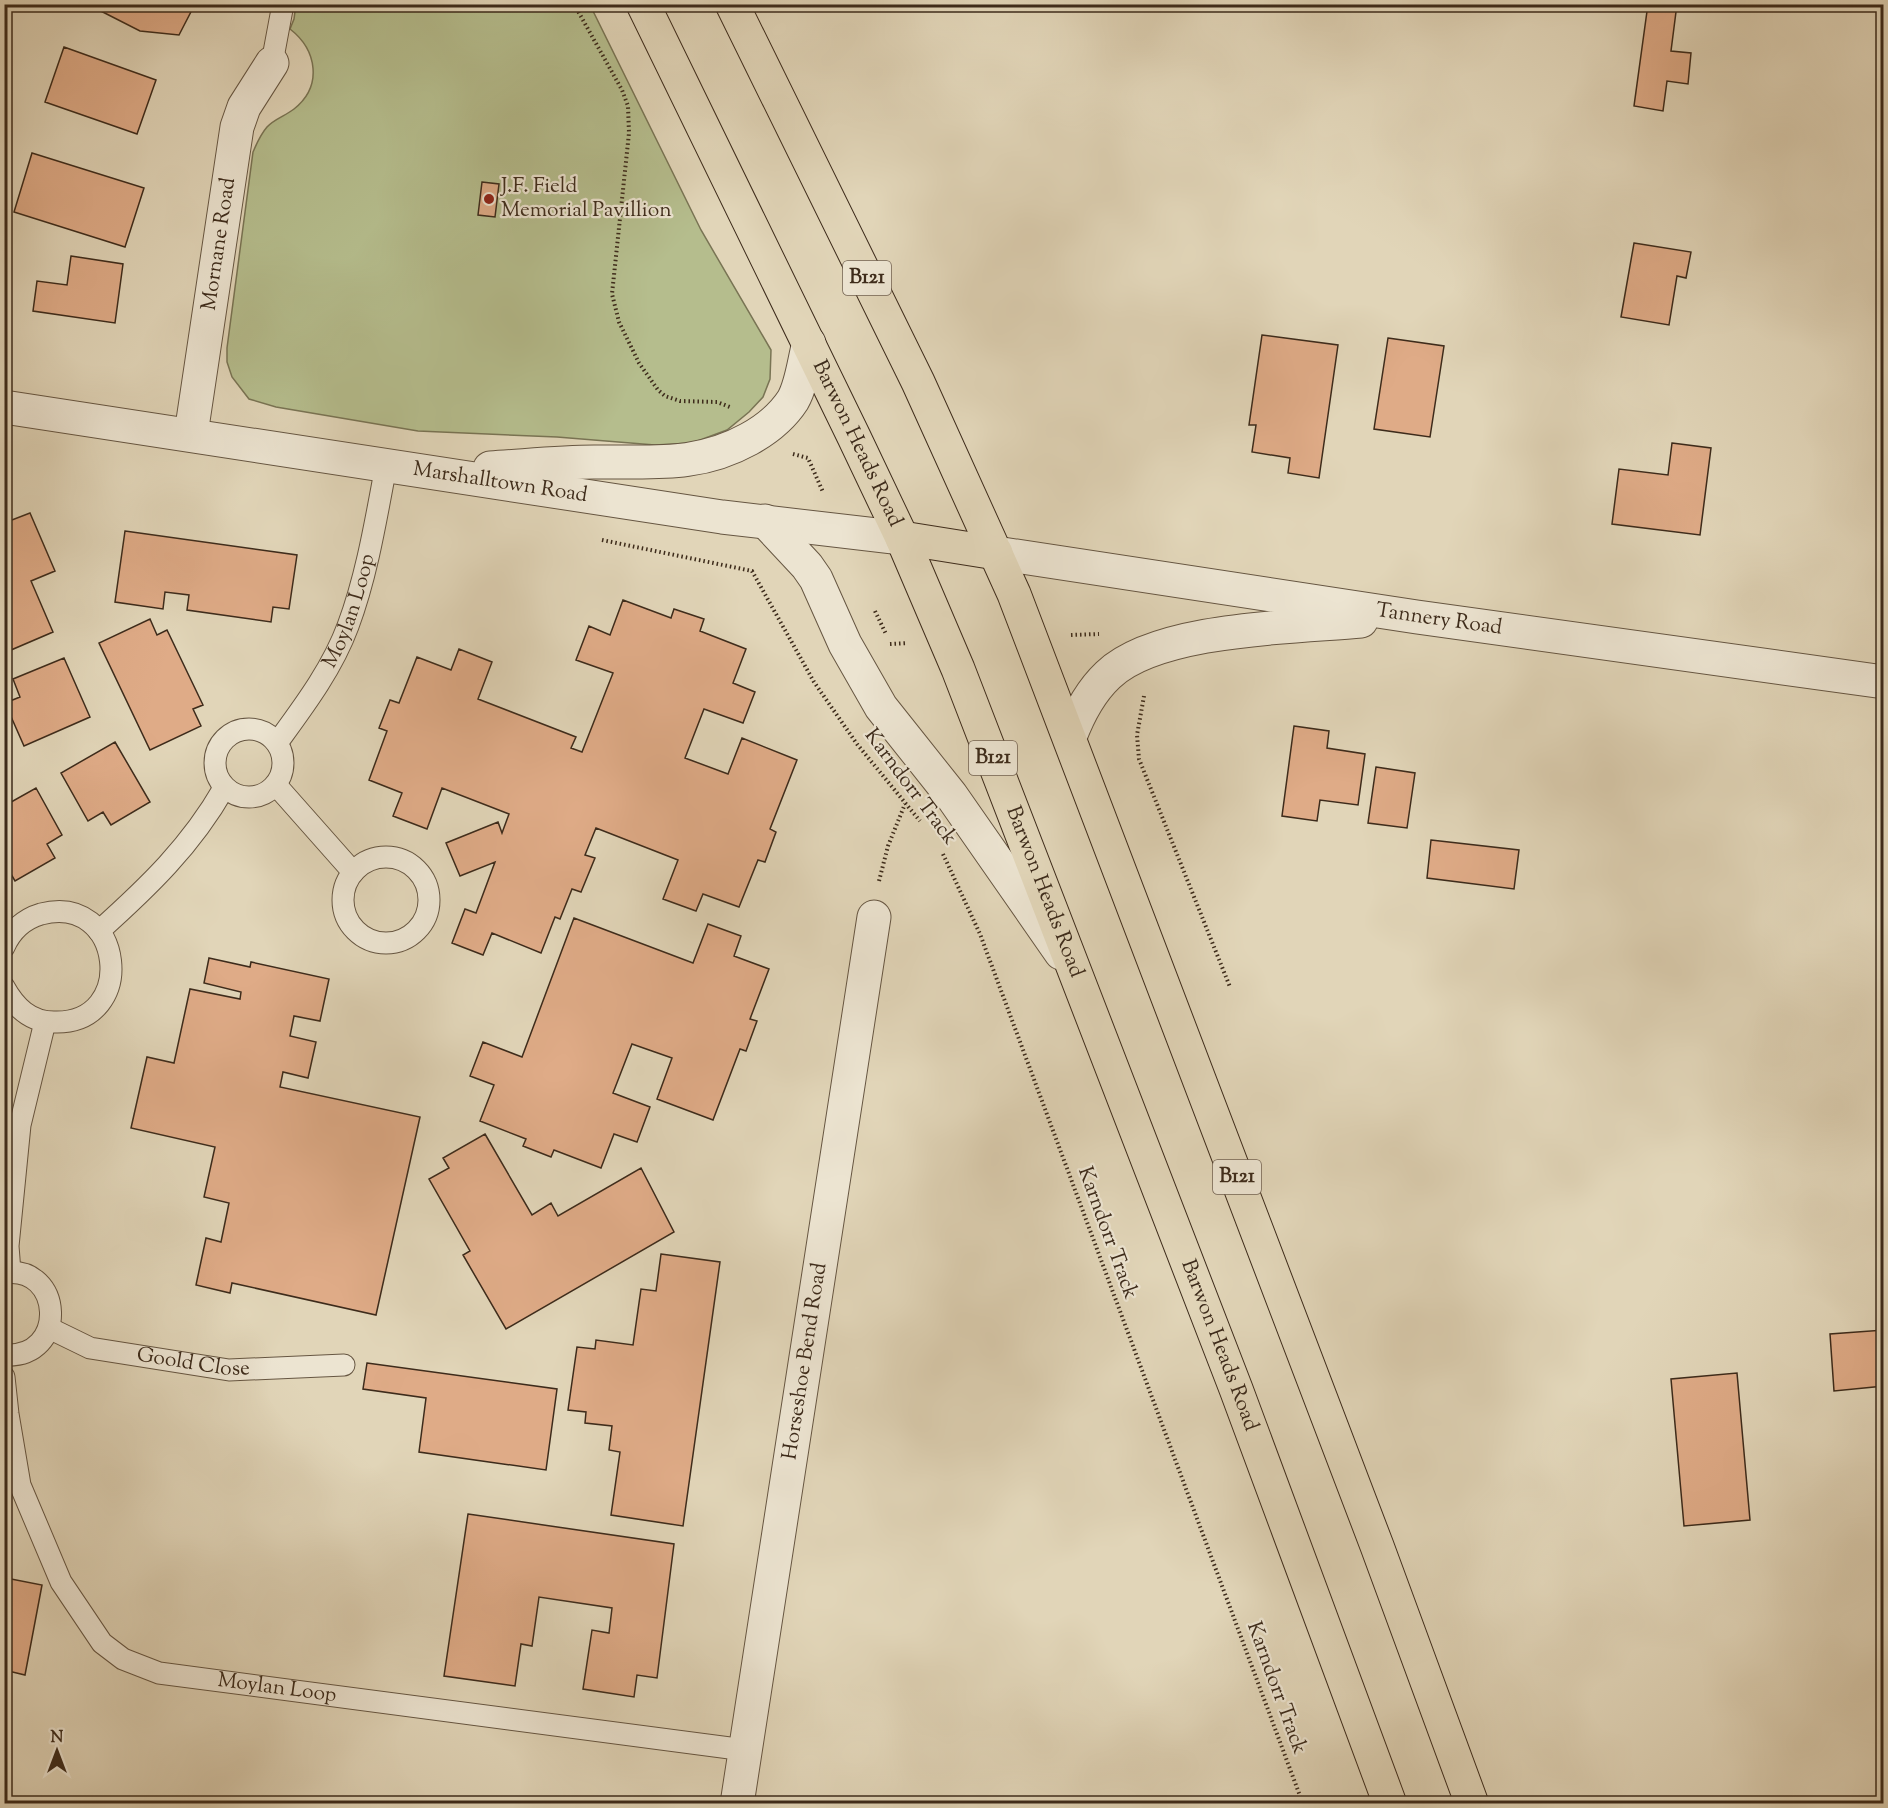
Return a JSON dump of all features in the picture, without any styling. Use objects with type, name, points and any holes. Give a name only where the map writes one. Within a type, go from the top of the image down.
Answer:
[{"type":"main road","name":"Barwon Heads Road","points":[[643,4],[902,538],[958,669],[1240,1400],[1390,1803]]},
{"type":"main road","name":"B121","points":[[732,4],[918,382],[996,553],[1070,737],[1472,1803]]},
{"type":"main road","name":"Marshalltown Road","points":[[902,538],[996,553]]},
{"type":"street","name":"Mornane Road","points":[[190,434],[237,127],[244,107],[272,63]]},
{"type":"street","points":[[428,472],[570,462],[681,462],[705,458],[728,450],[755,436],[779,417],[794,398],[809,343]]},
{"type":"street","name":"Marshalltown Road","points":[[4,407],[386,466],[765,521],[902,538]]},
{"type":"street","points":[[765,521],[797,554],[816,579],[845,644],[881,707],[951,795],[1079,979]]},
{"type":"street","name":"Tannery Road","points":[[996,553],[1417,617],[1884,682]]},
{"type":"street","points":[[1070,737],[1087,699],[1107,675],[1124,662],[1156,648],[1219,634],[1417,617]]},
{"type":"street","name":"Horseshoe Bend Road","points":[[737,1803],[874,917]]},
{"type":"lane","points":[[272,63],[283,4]]},
{"type":"lane","name":"Moylan Loop","points":[[277,743],[317,688],[347,627],[365,568],[386,466]]},
{"type":"lane","points":[[258,730],[277,743],[282,753],[283,764],[276,785],[257,797],[245,798],[224,789],[214,768],[214,757],[226,738],[236,731],[258,730]]},
{"type":"lane","points":[[276,785],[353,872]]},
{"type":"lane","points":[[99,931],[154,881],[207,819],[224,789]]},
{"type":"lane","points":[[380,858],[394,858],[408,863],[420,873],[427,886],[429,901],[426,916],[418,928],[407,938],[392,942],[378,942],[364,937],[352,927],[345,914],[343,899],[345,885],[353,872],[365,862],[380,858]]},
{"type":"lane","points":[[4,947],[11,922],[50,912],[68,913],[85,919],[99,931],[110,948],[113,968],[109,987],[99,1004],[84,1017],[65,1023],[45,1022],[26,1015],[12,1001],[4,987]]},
{"type":"lane","points":[[4,1355],[14,1356],[36,1347],[49,1328],[52,1315],[50,1302],[44,1290],[35,1281],[23,1275],[7,1273],[20,1125],[45,1022]]},
{"type":"lane","name":"Goold Close","points":[[49,1328],[90,1348],[229,1370],[344,1365]]},
{"type":"lane","name":"Moylan Loop","points":[[4,1377],[20,1485],[61,1582],[102,1643],[123,1659],[159,1673],[745,1750]]},
{"type":"path","points":[[574,4],[608,62],[628,106],[629,133],[612,294],[619,322],[639,363],[658,390],[672,399],[725,404],[766,449],[808,458],[839,530]]},
{"type":"path","name":"Karndorr Track","points":[[601,539],[752,571],[813,682],[857,744],[923,824]]},
{"type":"path","points":[[813,682],[873,647],[890,644],[870,601]]},
{"type":"path","points":[[874,917],[879,880],[888,846],[905,804]]},
{"type":"path","name":"Karndorr Track","points":[[941,849],[980,934],[1304,1803]]},
{"type":"green space","points":[[296,4],[590,5],[701,230],[771,350],[770,379],[763,397],[727,430],[692,443],[655,445],[557,437],[418,431],[276,407],[249,399],[232,377],[227,362],[227,348],[253,152],[267,127],[294,109],[303,100],[313,79],[311,57],[306,47],[290,29]]},
{"type":"building","points":[[87,4],[195,4],[179,35],[140,31]]},
{"type":"building","points":[[1648,4],[1677,4],[1671,51],[1691,53],[1688,84],[1667,81],[1663,111],[1634,106]]},
{"type":"building","points":[[64,47],[156,80],[137,134],[45,102]]},
{"type":"building","points":[[32,153],[144,188],[125,247],[14,212]]},
{"type":"building","name":"J.F. Field Memorial Pavillion","points":[[482,182],[499,184],[495,217],[478,215]]},
{"type":"building","points":[[1634,243],[1691,252],[1686,278],[1677,276],[1669,325],[1621,317]]},
{"type":"building","points":[[71,256],[123,264],[115,323],[33,311],[37,281],[67,285]]},
{"type":"building","points":[[1262,335],[1338,345],[1319,478],[1288,473],[1290,458],[1252,452],[1256,425],[1249,425]]},
{"type":"building","points":[[1388,338],[1444,346],[1430,437],[1374,429]]},
{"type":"building","points":[[1672,443],[1711,448],[1700,535],[1612,524],[1619,469],[1668,475]]},
{"type":"building","points":[[30,513],[55,571],[31,581],[53,632],[4,653],[4,523]]},
{"type":"building","points":[[125,531],[297,555],[289,609],[273,607],[271,622],[187,610],[189,595],[165,592],[163,609],[115,602]]},
{"type":"building","points":[[623,600],[671,618],[674,609],[704,619],[700,631],[746,649],[733,683],[755,692],[743,723],[704,709],[685,758],[728,774],[742,738],[797,760],[770,829],[776,832],[765,862],[758,860],[739,907],[703,894],[696,911],[663,899],[678,860],[596,828],[585,855],[595,858],[581,892],[572,889],[560,919],[555,917],[541,953],[492,933],[483,955],[452,943],[465,909],[476,913],[495,862],[460,876],[446,843],[498,822],[502,833],[509,814],[442,788],[427,829],[393,816],[402,793],[369,780],[387,731],[379,728],[390,700],[399,703],[417,657],[451,670],[459,649],[492,662],[478,699],[576,737],[571,748],[582,752],[613,673],[576,660],[589,626],[610,635]]},
{"type":"building","points":[[150,619],[157,635],[167,630],[203,705],[193,709],[201,726],[150,750],[99,643]]},
{"type":"building","points":[[64,658],[90,717],[24,746],[5,703],[20,697],[13,679]]},
{"type":"building","points":[[1294,726],[1329,731],[1327,748],[1365,754],[1358,805],[1320,800],[1317,821],[1282,816]]},
{"type":"building","points":[[115,742],[150,802],[111,825],[103,812],[88,821],[61,773]]},
{"type":"building","points":[[1376,767],[1415,773],[1407,828],[1368,823]]},
{"type":"building","points":[[36,788],[62,835],[47,844],[55,858],[15,881],[4,862],[4,806]]},
{"type":"building","points":[[1431,840],[1519,850],[1514,889],[1427,878]]},
{"type":"building","points":[[574,918],[693,963],[708,924],[741,936],[734,956],[769,969],[750,1019],[757,1021],[746,1051],[740,1049],[713,1120],[657,1099],[672,1058],[632,1044],[613,1093],[650,1107],[637,1142],[614,1134],[601,1168],[554,1150],[551,1157],[523,1146],[526,1139],[480,1121],[494,1085],[470,1076],[483,1042],[522,1057]]},
{"type":"building","points":[[209,958],[250,967],[251,962],[329,979],[320,1021],[294,1016],[290,1036],[316,1042],[308,1078],[283,1072],[280,1087],[420,1117],[376,1315],[232,1283],[230,1293],[196,1285],[206,1238],[221,1242],[229,1203],[204,1197],[215,1147],[131,1128],[147,1057],[174,1063],[190,989],[240,999],[241,992],[204,983]]},
{"type":"building","points":[[485,1134],[532,1215],[551,1203],[558,1216],[641,1168],[674,1232],[506,1329],[463,1255],[470,1251],[429,1179],[449,1168],[443,1158]]},
{"type":"building","points":[[661,1254],[720,1262],[683,1526],[611,1515],[620,1452],[609,1450],[612,1426],[585,1423],[586,1412],[568,1410],[577,1347],[595,1349],[596,1340],[633,1345],[641,1289],[656,1291]]},
{"type":"building","points":[[1884,1330],[1884,1386],[1834,1391],[1830,1334]]},
{"type":"building","points":[[367,1363],[557,1389],[546,1470],[419,1452],[426,1398],[363,1389]]},
{"type":"building","points":[[1737,1373],[1750,1520],[1684,1526],[1671,1379]]},
{"type":"building","points":[[468,1514],[674,1544],[657,1678],[637,1675],[634,1697],[583,1689],[592,1630],[609,1633],[612,1608],[539,1597],[532,1646],[521,1644],[515,1686],[444,1676]]},
{"type":"building","points":[[6,1578],[42,1585],[25,1675],[4,1670]]},
{"type":"place","name":"J.F. Field Memorial Pavillion","points":[[489,199]]}]
